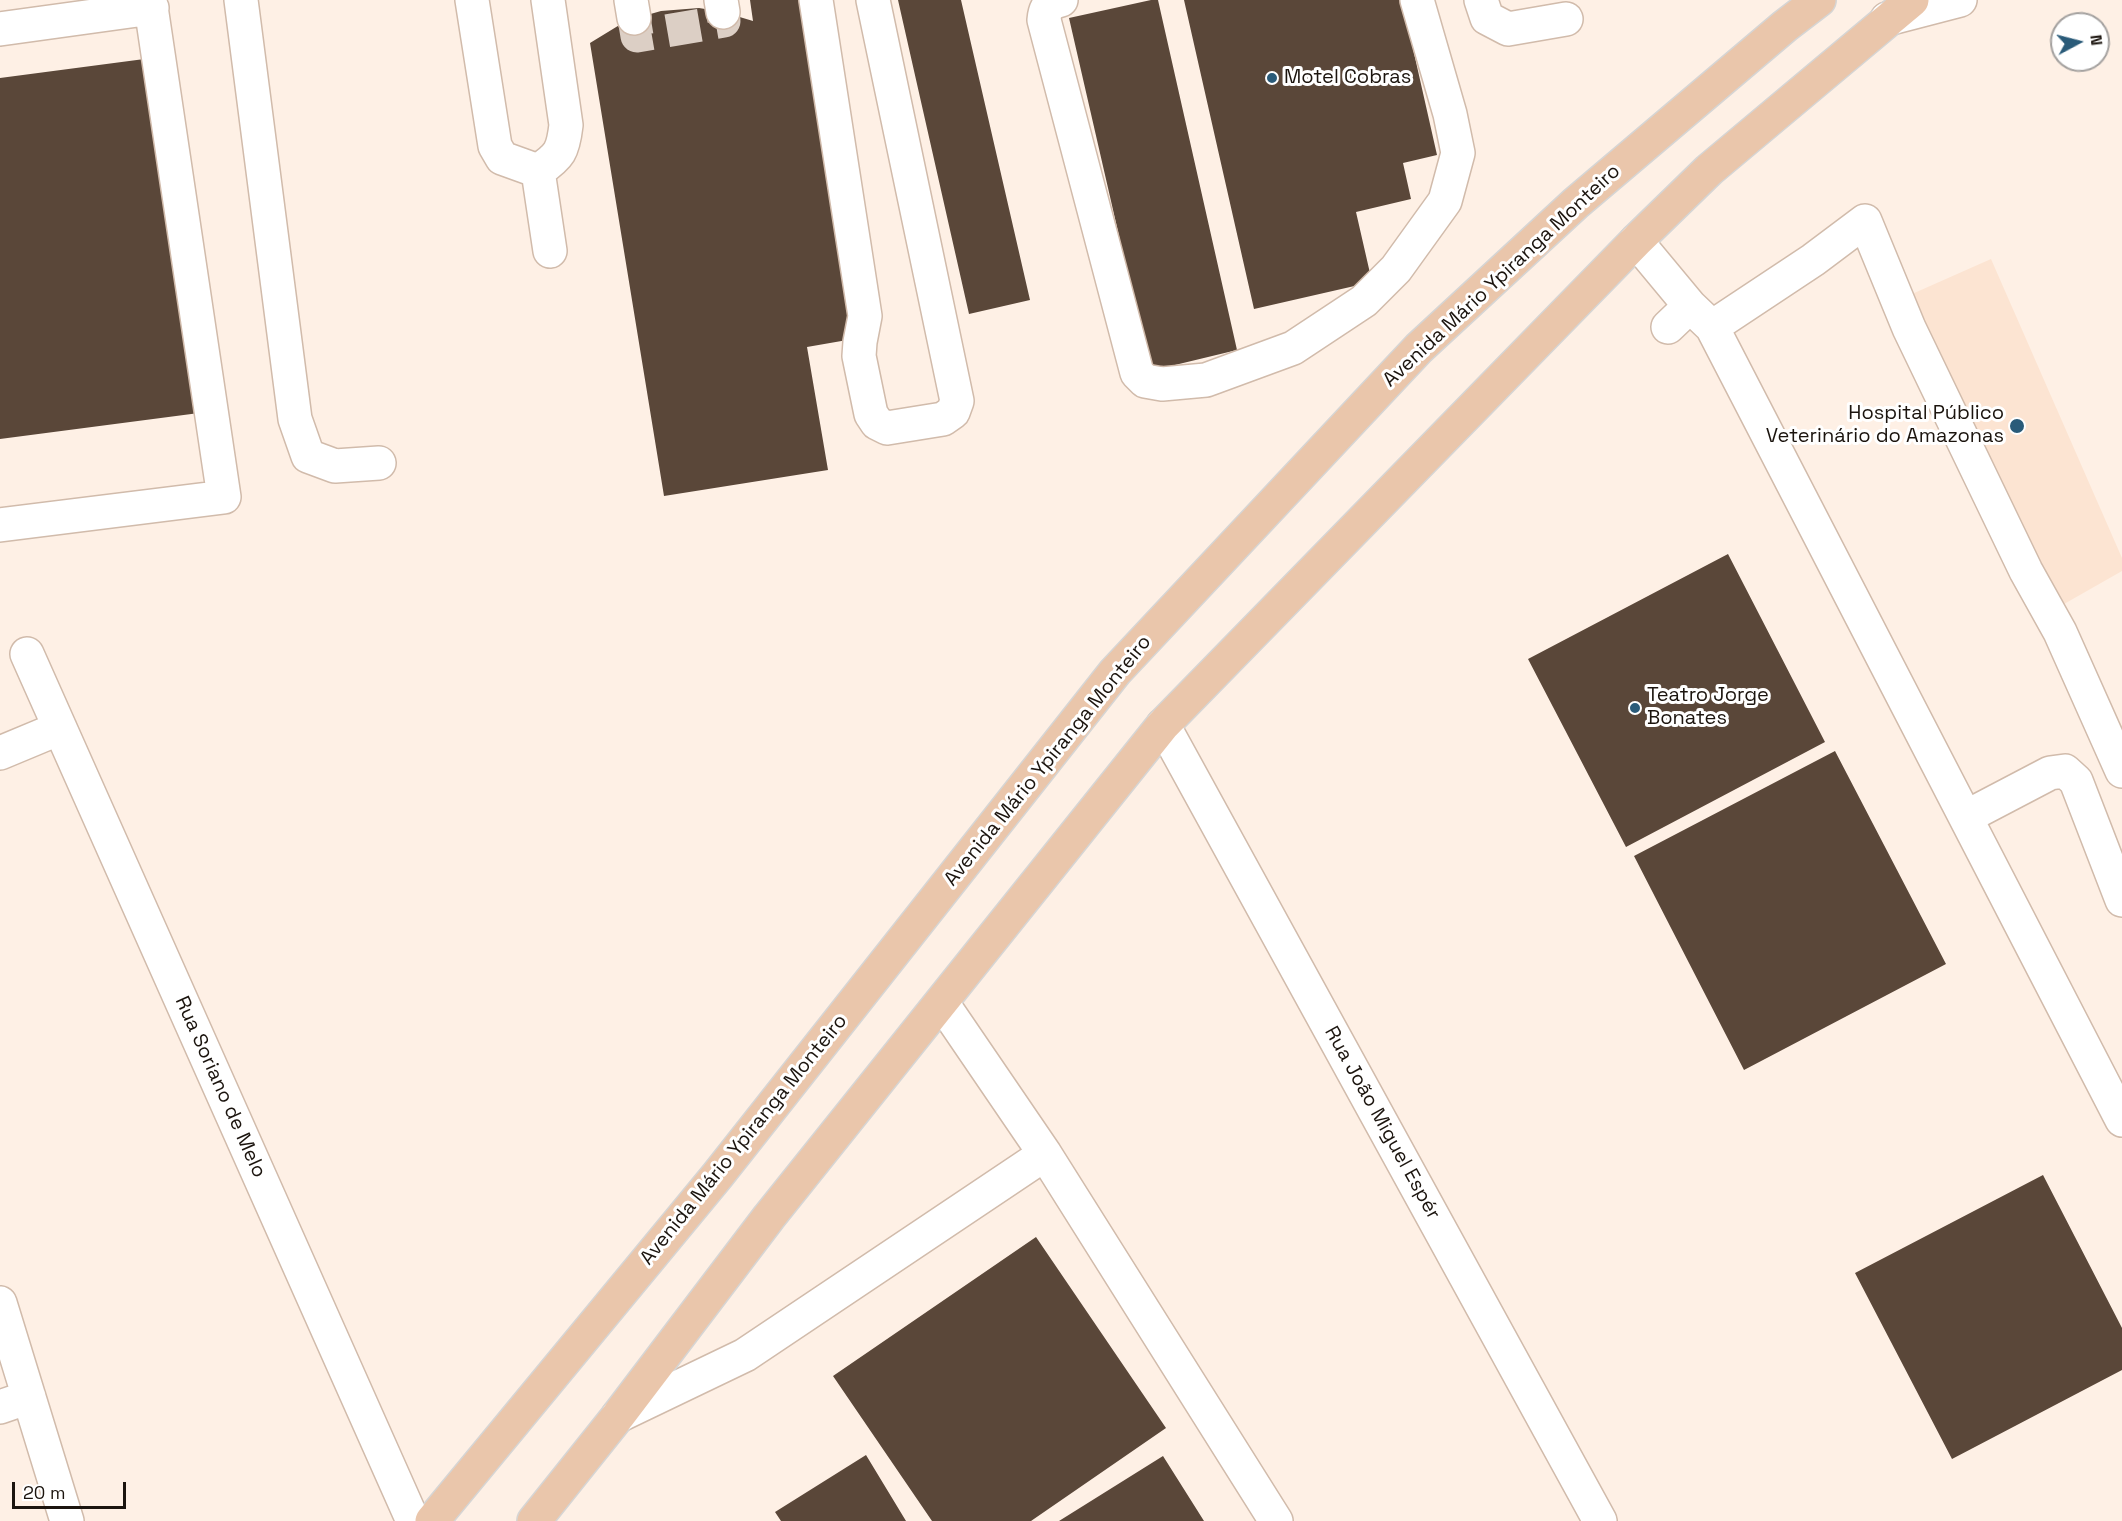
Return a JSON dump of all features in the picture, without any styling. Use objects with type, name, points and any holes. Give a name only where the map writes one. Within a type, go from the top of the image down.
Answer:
[{"type":"main road","name":"Avenida Mário Ypiranga Monteiro","points":[[432,1521],[717,1176],[1115,672],[1419,348],[1576,203],[1785,26],[1820,0]]},
{"type":"main road","points":[[534,1521],[618,1416],[769,1217],[1163,725],[1636,241],[1709,170],[1900,10]]},
{"type":"street","points":[[242,0],[296,419],[308,456],[335,466],[379,463]]},
{"type":"street","points":[[472,0],[495,146],[502,158],[538,171]]},
{"type":"street","points":[[538,171],[551,162],[564,146],[566,125],[548,0]]},
{"type":"street","points":[[816,0],[865,316],[860,356],[871,414],[877,423],[887,428],[943,419],[953,412],[957,401],[873,0]]},
{"type":"street","points":[[1061,0],[1048,6],[1044,20],[1137,373],[1145,381],[1162,384],[1206,380],[1293,348],[1364,301],[1396,269],[1445,201],[1458,153],[1450,114],[1417,0]]},
{"type":"street","points":[[1481,0],[1487,18],[1508,29],[1566,19]]},
{"type":"street","points":[[1900,10],[1960,0]]},
{"type":"street","points":[[0,29],[151,4],[224,497],[0,525]]},
{"type":"street","points":[[538,171],[550,251]]},
{"type":"street","points":[[1690,320],[1813,260],[1865,221],[1909,328],[2026,571],[2060,632],[2122,771]]},
{"type":"street","points":[[1636,241],[1690,320],[1966,817],[2122,1120]]},
{"type":"street","name":"Rua Soriano de Melo","points":[[27,654],[413,1521]]},
{"type":"street","name":"Rua João Miguel Espér","points":[[1163,725],[1600,1521]]},
{"type":"street","points":[[0,753],[60,728]]},
{"type":"street","points":[[1966,817],[2050,773],[2065,771],[2076,781],[2122,900]]},
{"type":"street","points":[[942,1003],[1045,1154],[1276,1521]]},
{"type":"street","points":[[618,1416],[745,1355],[1045,1154]]},
{"type":"street","points":[[0,1303],[14,1402],[67,1521]]},
{"type":"shaded area","name":"Hospital Público Veterinário do Amazonas","points":[[1991,259],[2122,558],[2122,571],[2050,612],[1912,294]]},
{"type":"building","points":[[750,0],[810,0],[853,339],[807,347],[828,470],[664,496],[590,43],[626,21],[661,11],[699,8],[753,21]]},
{"type":"building","points":[[898,0],[961,0],[1030,300],[969,314]]},
{"type":"building","points":[[1158,0],[1237,350],[1150,371],[1069,18]]},
{"type":"building","points":[[1184,0],[1402,0],[1437,155],[1403,163],[1411,199],[1356,212],[1372,282],[1254,309]]},
{"type":"building","points":[[152,58],[199,413],[0,439],[0,78]]},
{"type":"building","points":[[1728,554],[1825,742],[1626,847],[1528,659]]},
{"type":"building","points":[[1835,751],[1946,964],[1744,1070],[1634,856]]},
{"type":"building","points":[[2043,1175],[2122,1328],[2122,1370],[1952,1459],[1855,1273]]},
{"type":"building","points":[[1036,1237],[1166,1428],[1031,1521],[932,1521],[833,1376]]},
{"type":"building","points":[[866,1455],[906,1521],[781,1521],[775,1512]]},
{"type":"building","points":[[1163,1456],[1204,1521],[1059,1521]]},
{"type":"tunnel","points":[[634,18],[637,36],[724,21],[723,12]]},
{"type":"place","name":"Motel Cobras","points":[[1272,78]]},
{"type":"place","name":"Hospital Público Veterinário do Amazonas","points":[[2017,426]]},
{"type":"place","name":"Teatro Jorge Bonates","points":[[1635,708]]}]
